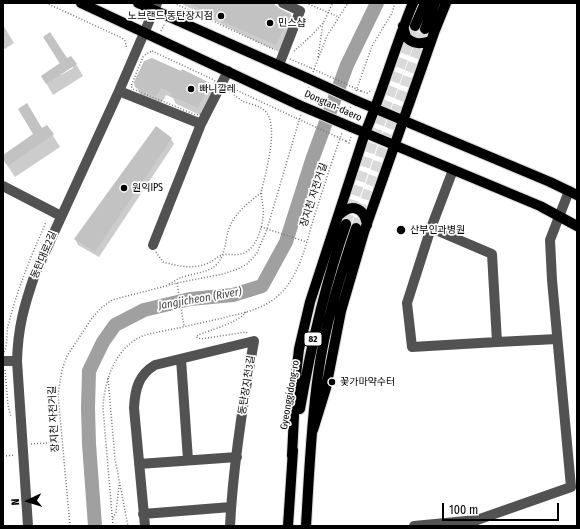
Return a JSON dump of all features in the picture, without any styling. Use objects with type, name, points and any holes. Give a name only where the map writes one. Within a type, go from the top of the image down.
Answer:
[{"type":"main road","name":"Dongtan-daero","points":[[81,3],[348,127],[540,206],[577,226]]},
{"type":"main road","name":"Dongtan-daero","points":[[138,3],[155,7],[168,16],[278,65],[310,76],[376,109],[573,193]]},
{"type":"main road","points":[[292,456],[296,375],[299,349],[310,302],[365,133],[376,109],[403,26],[413,3]]},
{"type":"main road","points":[[415,26],[425,3]]},
{"type":"main road","points":[[425,29],[435,3]]},
{"type":"main road","points":[[313,430],[326,388],[341,311],[367,225],[431,41],[446,3]]},
{"type":"main road","points":[[403,26],[406,37],[412,43],[416,44],[431,41]]},
{"type":"main road","points":[[339,215],[348,209],[360,209],[366,218],[367,225]]},
{"type":"main road","name":"Gyeonggidong-ro","points":[[288,526],[292,456],[308,360],[324,292],[351,226],[328,323],[318,375],[306,526]]},
{"type":"street","points":[[278,65],[304,6],[283,3]]},
{"type":"street","name":"동탄대로2길","points":[[28,526],[17,361],[18,339],[24,304],[35,274],[119,91],[155,7]]},
{"type":"street","points":[[152,245],[201,124],[228,71]]},
{"type":"street","points":[[119,91],[201,124]]},
{"type":"street","points":[[453,170],[431,228],[407,304],[412,347],[557,339]]},
{"type":"street","points":[[3,186],[61,216]]},
{"type":"street","points":[[414,526],[477,520],[574,487],[557,339],[550,240],[559,217],[573,193]]},
{"type":"street","points":[[431,228],[492,254],[497,342]]},
{"type":"street","name":"동탄장지천3길","points":[[145,526],[134,408],[135,394],[140,381],[147,370],[155,365],[254,342],[244,400],[230,526]]},
{"type":"street","points":[[181,359],[188,460]]},
{"type":"street","points":[[4,365],[17,361]]},
{"type":"street","points":[[139,464],[237,457]]},
{"type":"street","points":[[144,514],[231,507]]},
{"type":"path","points":[[46,3],[122,38],[125,41],[126,49]]},
{"type":"path","points":[[174,3],[276,50]]},
{"type":"path","points":[[317,58],[323,23],[333,3]]},
{"type":"path","name":"장지천 자전거길","points":[[70,526],[58,394],[59,382],[67,356],[85,328],[101,308],[112,300],[168,285],[223,274],[242,266],[257,253],[267,229],[310,76],[327,36],[348,3]]},
{"type":"path","name":"장지천 자전거길","points":[[113,526],[103,408],[108,376],[127,346],[136,339],[261,307],[271,302],[287,286],[302,260],[306,242],[348,127],[372,46],[392,13],[395,3]]},
{"type":"path","points":[[304,6],[328,12],[339,17]]},
{"type":"path","points":[[158,39],[168,16]]},
{"type":"path","points":[[293,52],[323,23]]},
{"type":"path","points":[[152,51],[214,80],[217,84],[202,114],[196,115],[133,89],[131,86],[132,81],[143,57],[152,51]]},
{"type":"path","points":[[228,90],[236,90],[349,142],[348,127],[357,99],[364,93],[310,76],[291,60],[288,55]]},
{"type":"path","points":[[152,245],[157,255],[163,262],[175,266],[186,267],[207,264],[222,255],[236,256],[250,249],[261,227],[263,218],[261,193],[268,166],[272,130],[266,111],[234,96]]},
{"type":"path","points":[[168,285],[180,278],[214,266],[225,251],[225,241],[230,226],[237,214],[249,201],[261,193]]},
{"type":"path","points":[[261,227],[306,242]]},
{"type":"path","points":[[177,283],[184,326]]},
{"type":"path","points":[[246,312],[234,320],[196,337],[201,339],[246,332],[254,342]]},
{"type":"path","points":[[4,365],[8,405],[13,423]]},
{"type":"path","points":[[108,376],[112,432],[119,483],[128,526]]},
{"type":"path","points":[[31,444],[62,442]]},
{"type":"path","points":[[3,456],[15,455]]},
{"type":"path","points":[[112,518],[116,512],[119,483]]},
{"type":"building","points":[[189,3],[273,3],[280,9],[291,14],[276,45],[226,23]]},
{"type":"building","points":[[50,32],[67,58],[71,56],[77,64],[46,84],[41,76],[60,63],[43,37]]},
{"type":"building","points":[[152,58],[181,71],[182,69],[210,83],[198,108],[170,96],[172,93],[161,88],[159,93],[155,96],[135,87],[134,82],[144,61]]},
{"type":"building","points":[[27,103],[42,128],[47,125],[54,134],[8,166],[3,160],[3,155],[33,134],[18,109]]},
{"type":"building","name":"원익IPS","points":[[156,126],[172,138],[95,252],[74,239]]},
{"type":"waterway","name":"Jangjicheon (River)","points":[[95,526],[89,444],[89,371],[103,342],[115,325],[144,310],[190,299],[233,295],[262,286],[286,242],[312,160],[347,65],[377,3]]},
{"type":"tunnel","points":[[346,224],[374,139],[415,26]]},
{"type":"tunnel","points":[[356,228],[425,29]]},
{"type":"place","name":"노브랜드 동탄장지점","points":[[221,16]]},
{"type":"place","name":"민스샵","points":[[270,23]]},
{"type":"place","name":"빠니깔레","points":[[191,89]]},
{"type":"place","name":"원익IPS","points":[[124,188]]},
{"type":"place","name":"산부인과병원","points":[[401,230]]},
{"type":"place","name":"꽃가마약수터","points":[[332,382]]}]
